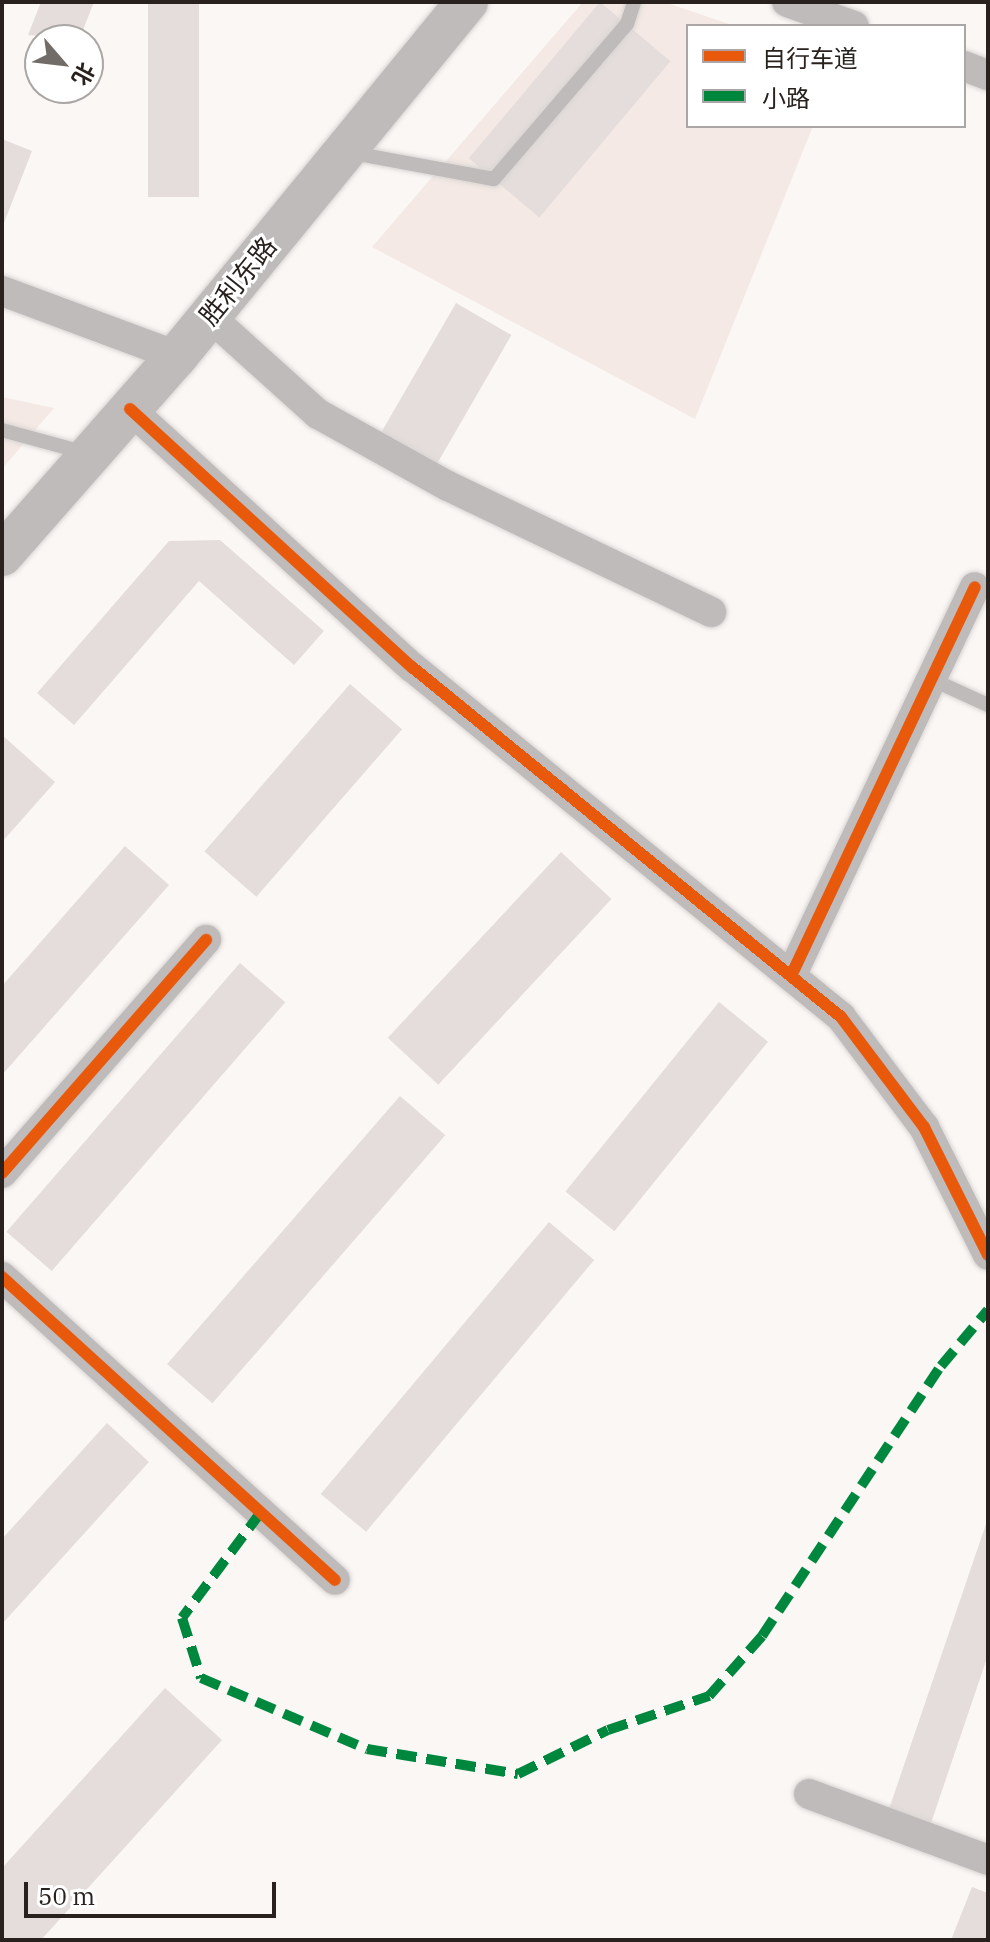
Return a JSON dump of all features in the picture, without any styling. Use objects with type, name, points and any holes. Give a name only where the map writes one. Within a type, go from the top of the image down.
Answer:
[{"type":"main road","name":"胜利东路","points":[[2,555],[177,356],[467,2]]},
{"type":"street","points":[[787,2],[848,24]]},
{"type":"street","points":[[966,67],[988,75]]},
{"type":"street","points":[[2,291],[177,356]]},
{"type":"street","points":[[209,316],[318,414],[448,486],[711,612]]},
{"type":"street","points":[[130,409],[412,667],[841,1017],[924,1127],[988,1255]]},
{"type":"street","points":[[791,976],[975,587]]},
{"type":"street","points":[[2,1173],[206,940]]},
{"type":"street","points":[[2,1277],[335,1580]]},
{"type":"street","points":[[809,1794],[988,1860]]},
{"type":"lane","points":[[344,152],[494,179],[627,24],[634,2]]},
{"type":"lane","points":[[2,430],[90,454]]},
{"type":"lane","points":[[931,679],[988,705]]},
{"type":"shaded area","points":[[583,2],[664,2],[729,24],[686,24],[686,128],[812,128],[695,419],[372,247]]},
{"type":"shaded area","points":[[2,397],[54,408],[2,469]]},
{"type":"building","points":[[41,2],[94,2],[85,24],[32,24]]},
{"type":"building","points":[[148,2],[199,2],[199,197],[148,197]]},
{"type":"building","points":[[600,2],[670,61],[539,217],[469,158]]},
{"type":"building","points":[[2,139],[32,151],[2,228]]},
{"type":"building","points":[[456,303],[511,335],[433,470],[378,438]]},
{"type":"building","points":[[220,540],[324,631],[294,665],[199,581],[74,725],[37,693],[169,541]]},
{"type":"building","points":[[350,684],[402,729],[256,897],[204,852]]},
{"type":"building","points":[[2,735],[55,782],[2,842]]},
{"type":"building","points":[[125,846],[169,885],[2,1075],[2,986]]},
{"type":"building","points":[[561,852],[611,899],[438,1085],[388,1038]]},
{"type":"building","points":[[240,963],[285,1002],[52,1271],[6,1232]]},
{"type":"building","points":[[719,1002],[768,1042],[614,1231],[565,1192]]},
{"type":"building","points":[[400,1096],[445,1135],[212,1403],[167,1364]]},
{"type":"building","points":[[549,1222],[594,1260],[366,1532],[321,1494]]},
{"type":"building","points":[[107,1423],[149,1462],[2,1624],[2,1539]]},
{"type":"building","points":[[988,1518],[988,1655],[930,1826],[888,1812]]},
{"type":"building","points":[[165,1688],[222,1740],[41,1940],[2,1940],[2,1868]]},
{"type":"building","points":[[972,1887],[988,1893],[988,1940],[951,1940]]},
{"type":"marked path","points":[[261,1512],[182,1618],[201,1678],[367,1749],[518,1774],[608,1730],[709,1696],[762,1636],[941,1366],[988,1310]]},
{"type":"cycle path","points":[[130,409],[412,667],[841,1017],[924,1127],[988,1255]]},
{"type":"cycle path","points":[[791,976],[975,587]]},
{"type":"cycle path","points":[[2,1173],[206,940]]},
{"type":"cycle path","points":[[2,1277],[335,1580]]}]
